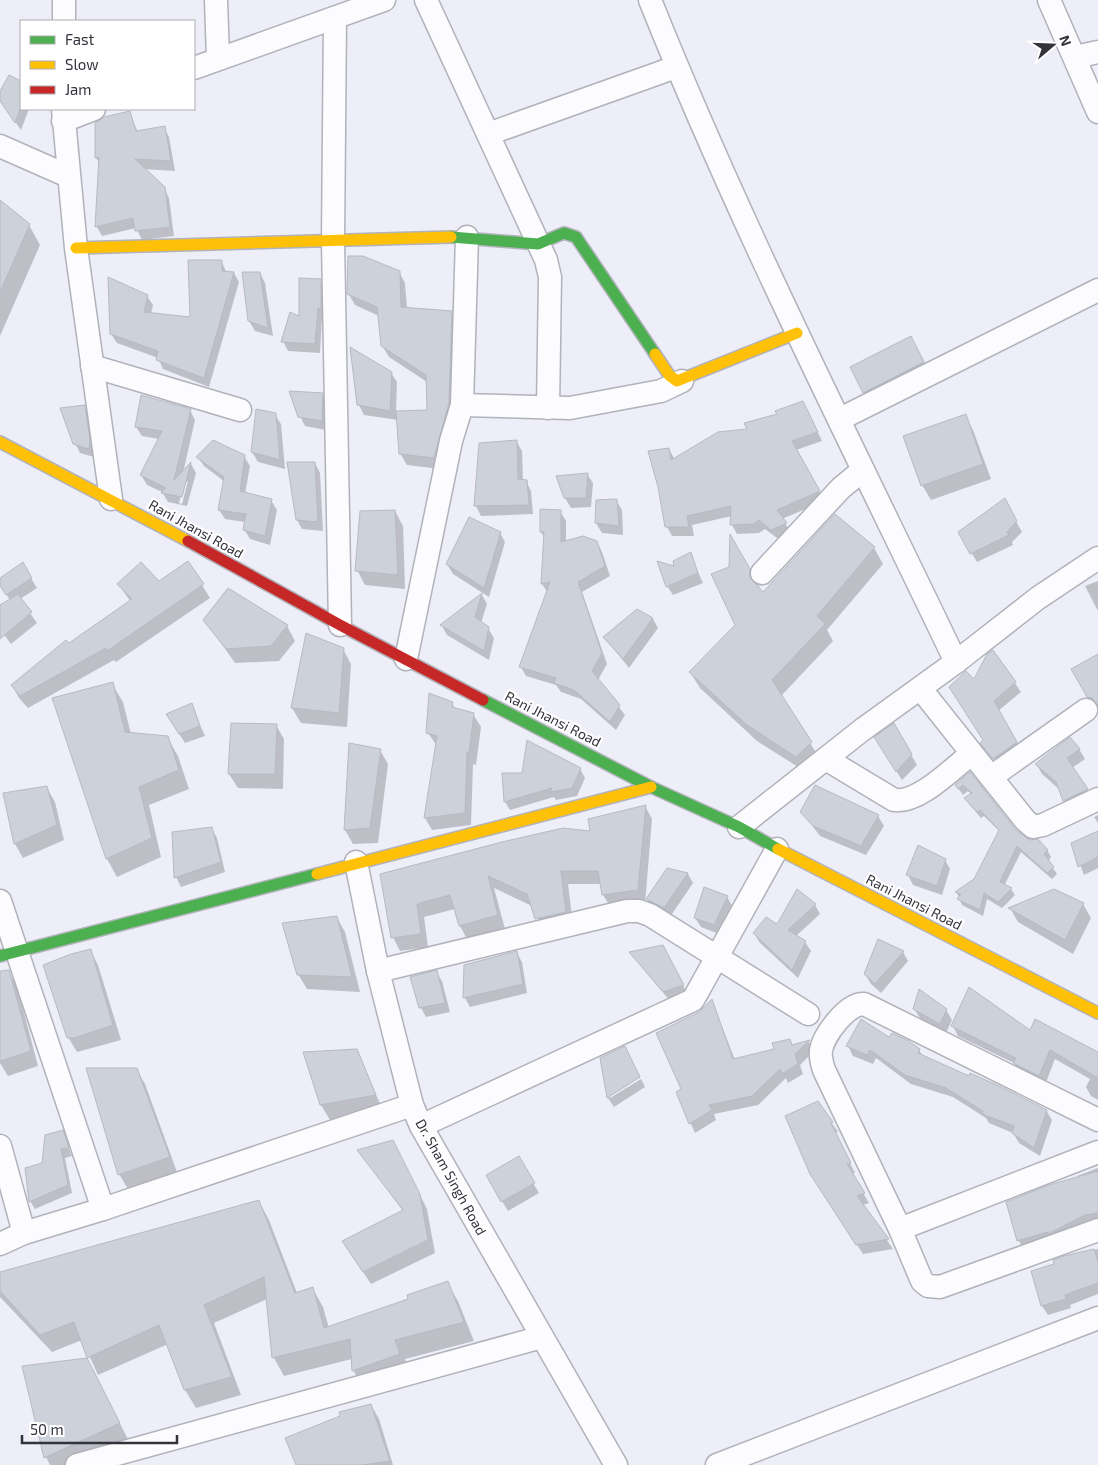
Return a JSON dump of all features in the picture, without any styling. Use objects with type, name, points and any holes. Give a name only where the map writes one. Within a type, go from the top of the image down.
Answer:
[{"type":"street","points":[[64,0],[64,20]]},
{"type":"street","points":[[216,0],[218,58]]},
{"type":"street","points":[[195,68],[384,0]]},
{"type":"street","points":[[426,0],[546,260],[550,277],[548,408]]},
{"type":"street","points":[[650,0],[676,67],[798,333],[956,662]]},
{"type":"street","points":[[1049,0],[1098,112]]},
{"type":"street","points":[[335,18],[333,241],[340,625]]},
{"type":"street","points":[[1075,57],[1098,52]]},
{"type":"street","points":[[488,134],[676,67]]},
{"type":"street","points":[[89,110],[63,115],[76,248],[110,499]]},
{"type":"street","points":[[0,146],[68,176]]},
{"type":"street","points":[[76,248],[467,237],[538,244],[564,233],[576,237],[669,375],[677,381],[682,381]]},
{"type":"street","points":[[406,659],[451,441],[462,405],[467,237]]},
{"type":"street","points":[[840,419],[1098,290]]},
{"type":"street","points":[[462,405],[570,408],[661,391],[798,333]]},
{"type":"street","points":[[92,366],[240,410]]},
{"type":"street","name":"Rani Jhansi Road","points":[[0,442],[110,499],[340,625],[651,787],[739,827],[777,849],[1098,1013]]},
{"type":"street","points":[[762,573],[841,488],[863,470]]},
{"type":"street","points":[[739,827],[1038,598],[1098,558]]},
{"type":"street","points":[[920,688],[1025,820],[1033,826],[1043,825],[1098,799]]},
{"type":"street","points":[[991,777],[1086,710]]},
{"type":"street","points":[[826,759],[894,800],[902,802],[917,796],[971,754]]},
{"type":"street","points":[[8,954],[356,862],[651,787]]},
{"type":"street","points":[[421,1126],[685,1006],[693,1000],[700,992],[777,849]]},
{"type":"street","name":"Dr. Sham Singh Road","points":[[356,862],[378,971],[412,1105],[421,1126],[616,1465]]},
{"type":"street","points":[[0,901],[8,954],[103,1208]]},
{"type":"street","points":[[378,971],[627,911],[639,911],[650,915],[808,1014]]},
{"type":"street","points":[[1098,1120],[864,1004],[858,1004],[850,1008],[832,1028],[821,1050],[824,1070],[900,1229],[922,1281],[934,1287],[940,1287],[1098,1230]]},
{"type":"street","points":[[0,1244],[24,1233],[412,1105]]},
{"type":"street","points":[[0,1146],[24,1233]]},
{"type":"street","points":[[900,1229],[1098,1152]]},
{"type":"street","points":[[718,1465],[1098,1318]]},
{"type":"street","points":[[78,1465],[542,1337]]},
{"type":"building","points":[[9,75],[20,80],[20,110],[15,123],[0,101],[0,91]]},
{"type":"building","points":[[130,111],[136,131],[165,126],[171,161],[135,159],[165,187],[170,227],[135,231],[133,218],[95,227],[99,157],[95,158],[95,123],[104,117]]},
{"type":"building","points":[[0,200],[30,224],[0,292]]},
{"type":"building","points":[[348,256],[363,256],[400,271],[401,307],[452,311],[449,403],[434,458],[399,454],[396,411],[427,410],[426,375],[381,346],[377,307],[347,294]]},
{"type":"building","points":[[188,260],[222,260],[222,271],[234,272],[204,378],[156,360],[158,351],[110,334],[108,277],[148,295],[144,312],[190,317]]},
{"type":"building","points":[[242,272],[260,272],[268,328],[248,321]]},
{"type":"building","points":[[299,278],[321,279],[321,308],[318,308],[315,344],[281,342],[290,312],[299,316]]},
{"type":"building","points":[[911,336],[924,362],[863,393],[850,367]]},
{"type":"building","points":[[350,347],[392,372],[390,411],[357,405]]},
{"type":"building","points":[[289,391],[323,393],[322,421],[298,417]]},
{"type":"building","points":[[141,395],[191,409],[174,480],[191,462],[182,497],[161,493],[166,488],[140,475],[162,431],[135,427]]},
{"type":"building","points":[[803,401],[818,432],[792,441],[820,491],[777,510],[787,523],[771,530],[759,520],[754,524],[730,525],[731,506],[687,516],[689,527],[665,527],[658,487],[648,451],[669,448],[671,460],[718,432],[747,429],[744,423],[777,414],[775,411]]},
{"type":"building","points":[[85,405],[90,440],[89,449],[73,444],[60,408]]},
{"type":"building","points":[[256,409],[276,413],[280,460],[251,452]]},
{"type":"building","points":[[966,414],[983,464],[921,486],[903,436]]},
{"type":"building","points":[[213,440],[245,455],[240,491],[272,499],[265,536],[243,530],[246,514],[218,510],[224,477],[196,457]]},
{"type":"building","points":[[517,440],[518,479],[527,480],[529,505],[474,506],[479,443]]},
{"type":"building","points":[[287,462],[315,462],[318,522],[296,520]]},
{"type":"building","points":[[588,473],[586,498],[564,498],[556,476]]},
{"type":"building","points":[[1005,498],[1017,521],[1007,532],[1009,535],[970,554],[958,532]]},
{"type":"building","points":[[617,499],[619,526],[595,523],[596,500]]},
{"type":"building","points":[[540,509],[561,510],[561,542],[583,536],[597,541],[605,566],[578,582],[602,653],[592,671],[620,705],[610,722],[574,690],[554,683],[556,678],[519,667],[550,582],[541,584],[544,532],[540,532]]},
{"type":"building","points":[[395,510],[398,575],[355,571],[360,511]]},
{"type":"building","points":[[835,514],[875,547],[817,616],[825,624],[772,680],[812,742],[796,757],[747,725],[689,672],[735,625],[711,574],[729,567],[730,534],[750,569],[750,577],[763,592]]},
{"type":"building","points":[[469,517],[501,532],[484,588],[446,564]]},
{"type":"building","points":[[691,552],[698,573],[666,587],[657,561],[674,566],[673,561]]},
{"type":"building","points":[[188,561],[204,584],[107,651],[106,648],[20,696],[11,685],[66,640],[69,643],[132,599],[117,584],[141,562],[159,581]]},
{"type":"building","points":[[23,562],[32,578],[6,595],[0,586],[0,578]]},
{"type":"building","points":[[228,588],[288,625],[271,646],[226,649],[203,620]]},
{"type":"building","points":[[482,593],[475,617],[489,627],[484,651],[440,625]]},
{"type":"building","points":[[18,594],[32,612],[0,639],[0,605]]},
{"type":"building","points":[[637,609],[653,618],[623,659],[603,637]]},
{"type":"building","points":[[306,633],[344,648],[339,713],[291,708]]},
{"type":"building","points":[[993,650],[1016,682],[994,701],[1017,742],[993,759],[980,743],[983,740],[949,687],[966,671],[974,679],[987,654]]},
{"type":"building","points":[[1098,654],[1098,706],[1092,698],[1087,697],[1071,669]]},
{"type":"building","points":[[113,682],[125,732],[168,736],[179,770],[139,787],[152,838],[106,859],[52,698]]},
{"type":"building","points":[[429,693],[453,702],[452,707],[474,713],[469,753],[467,752],[465,813],[424,818],[437,736],[426,733]]},
{"type":"building","points":[[192,703],[200,726],[179,734],[166,714]]},
{"type":"building","points":[[231,723],[277,724],[275,774],[228,774]]},
{"type":"building","points":[[894,723],[912,754],[896,772],[874,737]]},
{"type":"building","points":[[1070,737],[1080,749],[1067,758],[1088,789],[1063,801],[1056,782],[1035,764]]},
{"type":"building","points":[[527,740],[581,768],[572,788],[550,792],[552,788],[504,802],[502,773],[522,773]]},
{"type":"building","points":[[349,743],[381,749],[370,828],[344,830]]},
{"type":"building","points":[[970,772],[1016,830],[1029,840],[1038,839],[1048,850],[1044,854],[1054,867],[1047,873],[1017,846],[1000,882],[1012,888],[998,902],[984,893],[980,910],[957,899],[961,894],[955,892],[974,879],[999,830],[980,810],[977,812],[964,798],[972,793],[963,785],[958,789],[955,785]]},
{"type":"building","points":[[815,785],[879,815],[861,846],[813,826],[800,812]]},
{"type":"building","points":[[47,786],[57,825],[14,844],[3,793]]},
{"type":"building","points":[[646,805],[638,890],[602,895],[598,871],[561,871],[566,912],[535,919],[527,894],[488,876],[498,915],[459,926],[450,895],[417,904],[421,934],[391,938],[380,874],[563,828],[590,831],[588,819]]},
{"type":"building","points":[[212,827],[221,862],[174,878],[172,832]]},
{"type":"building","points":[[1098,831],[1098,857],[1078,867],[1071,843]]},
{"type":"building","points":[[918,845],[946,859],[937,886],[906,875]]},
{"type":"building","points":[[667,868],[688,873],[664,908],[646,899]]},
{"type":"building","points":[[704,887],[728,896],[714,925],[694,918]]},
{"type":"building","points":[[797,889],[816,904],[788,930],[806,941],[792,970],[753,933],[766,917],[777,924]]},
{"type":"building","points":[[1054,889],[1084,903],[1065,940],[1008,908]]},
{"type":"building","points":[[337,916],[352,977],[297,975],[282,923]]},
{"type":"building","points":[[878,939],[904,951],[875,984],[864,974]]},
{"type":"building","points":[[663,945],[684,985],[663,992],[629,952]]},
{"type":"building","points":[[91,949],[113,1025],[74,1038],[67,1038],[43,965],[71,954]]},
{"type":"building","points":[[517,951],[523,984],[463,998],[464,965]]},
{"type":"building","points":[[9,970],[31,1051],[0,1061],[0,971]]},
{"type":"building","points":[[437,970],[445,1003],[419,1008],[410,977]]},
{"type":"building","points":[[969,987],[1030,1030],[1035,1019],[1098,1052],[1098,1078],[1050,1050],[1039,1076],[1013,1063],[1016,1058],[951,1026]]},
{"type":"building","points":[[919,989],[947,1009],[940,1024],[913,1009]]},
{"type":"building","points":[[712,999],[733,1059],[774,1049],[772,1043],[790,1039],[792,1045],[810,1040],[795,1054],[798,1064],[782,1074],[780,1069],[752,1096],[709,1105],[712,1110],[689,1124],[676,1092],[681,1089],[656,1033],[699,1012]]},
{"type":"building","points":[[861,1019],[889,1037],[892,1033],[907,1040],[920,1049],[918,1053],[969,1076],[970,1073],[1047,1110],[1034,1148],[1012,1133],[1014,1126],[982,1114],[983,1111],[946,1088],[905,1075],[870,1050],[867,1055],[846,1046]]},
{"type":"building","points":[[625,1046],[640,1077],[607,1098],[600,1058]]},
{"type":"building","points":[[357,1049],[376,1095],[320,1105],[303,1052]]},
{"type":"building","points":[[86,1068],[137,1068],[170,1157],[118,1175]]},
{"type":"building","points":[[818,1101],[833,1122],[831,1123],[851,1163],[847,1164],[865,1193],[857,1196],[889,1239],[856,1245],[810,1174],[785,1116]]},
{"type":"building","points":[[63,1130],[69,1148],[61,1149],[68,1185],[29,1202],[25,1168],[42,1163],[45,1135]]},
{"type":"building","points":[[393,1140],[420,1194],[428,1240],[363,1272],[342,1241],[403,1210],[357,1150]]},
{"type":"building","points":[[519,1156],[535,1183],[501,1202],[486,1175]]},
{"type":"building","points":[[1098,1171],[1098,1213],[1085,1215],[1048,1234],[1048,1232],[1017,1241],[1006,1202],[1049,1185]]},
{"type":"building","points":[[259,1200],[295,1293],[313,1287],[324,1328],[408,1299],[407,1295],[448,1281],[464,1322],[395,1340],[400,1354],[352,1371],[350,1339],[272,1358],[264,1277],[204,1305],[232,1377],[184,1390],[159,1325],[87,1358],[74,1322],[40,1335],[0,1291],[0,1272]]},
{"type":"building","points":[[1094,1249],[1098,1262],[1098,1283],[1065,1295],[1066,1299],[1041,1306],[1031,1271],[1054,1264],[1053,1260],[1064,1256]]},
{"type":"building","points":[[87,1358],[120,1423],[44,1458],[22,1366]]},
{"type":"building","points":[[371,1404],[390,1461],[362,1465],[296,1465],[285,1438],[340,1416],[339,1412]]},
{"type":"traffic: fast","points":[[451,237],[538,244],[564,233],[576,237],[655,354]]},
{"type":"traffic: fast","points":[[483,700],[651,787],[739,827],[778,849]]},
{"type":"traffic: fast","points":[[0,956],[317,874]]},
{"type":"traffic: slow","points":[[76,248],[451,237]]},
{"type":"traffic: slow","points":[[655,354],[669,375],[677,381],[797,333]]},
{"type":"traffic: slow","points":[[0,442],[188,541]]},
{"type":"traffic: slow","points":[[317,874],[651,787]]},
{"type":"traffic: slow","points":[[778,849],[1098,1013]]},
{"type":"traffic: jam","points":[[188,541],[340,625],[483,700]]}]
